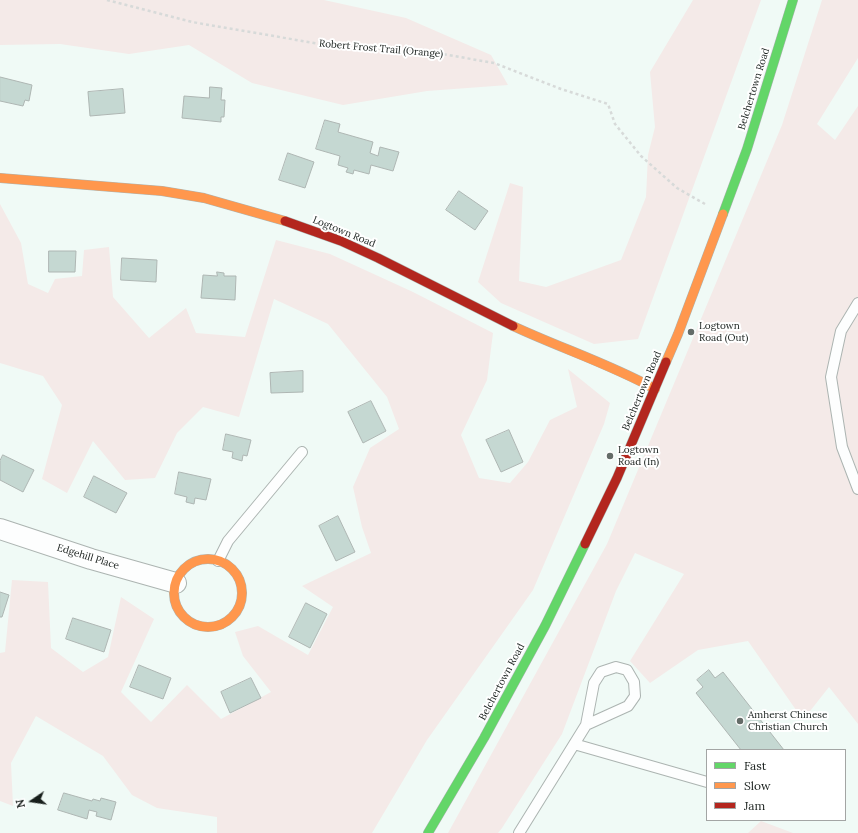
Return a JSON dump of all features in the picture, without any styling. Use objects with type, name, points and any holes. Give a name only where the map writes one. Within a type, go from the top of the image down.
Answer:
[{"type":"main road","name":"Belchertown Road","points":[[428,833],[484,738],[545,626],[617,478],[678,334],[748,149],[793,0]]},
{"type":"main road","name":"Logtown Road","points":[[0,178],[162,191],[204,198],[266,215],[341,242],[378,258],[541,339],[635,378],[655,389]]},
{"type":"main road","points":[[204,560],[218,561],[227,565],[234,571],[239,579],[242,593],[241,603],[237,612],[231,619],[222,624],[213,627],[204,627],[194,624],[186,619],[176,602],[176,583],[183,571],[195,562],[204,560]]},
{"type":"street","name":"Edgehill Place","points":[[0,529],[91,559],[176,583]]},
{"type":"lane","points":[[858,303],[841,331],[831,377],[842,447],[858,489]]},
{"type":"lane","points":[[218,561],[228,541],[302,452]]},
{"type":"lane","points":[[519,833],[586,725],[594,683],[602,672],[616,667],[627,670],[634,682],[635,696],[628,706],[586,725]]},
{"type":"lane","points":[[574,744],[706,782]]},
{"type":"path","name":"Robert Frost Trail (Orange)","points":[[106,0],[192,22],[313,42],[431,52],[494,63],[561,89],[608,104],[615,124],[641,156],[677,188],[723,214]]},
{"type":"shaded area","points":[[0,0],[324,0],[406,18],[491,55],[508,85],[427,91],[343,105],[252,83],[189,45],[129,54],[60,44],[0,45]]},
{"type":"shaded area","points":[[693,0],[761,0],[638,339],[594,344],[501,303],[478,282],[510,183],[523,187],[519,281],[546,287],[621,260],[646,197],[648,155],[655,127],[650,72]]},
{"type":"shaded area","points":[[822,0],[858,0],[858,58],[817,124],[835,140],[858,106],[858,724],[829,687],[803,720],[748,641],[698,650],[650,683],[630,661],[684,574],[635,553],[616,591],[562,734],[502,828],[498,833],[448,833],[607,544],[782,125]]},
{"type":"shaded area","points":[[0,204],[21,243],[28,284],[48,293],[55,279],[82,276],[84,250],[109,247],[113,297],[149,338],[186,308],[196,333],[245,337],[276,240],[330,254],[413,292],[493,333],[487,380],[461,435],[479,478],[510,483],[528,462],[550,420],[577,407],[568,369],[610,403],[604,424],[533,590],[427,740],[372,833],[217,833],[217,817],[157,808],[132,795],[103,756],[36,716],[11,763],[13,806],[0,801],[0,653],[5,652],[12,580],[48,582],[51,648],[83,672],[108,657],[121,597],[154,619],[121,692],[151,722],[187,685],[221,719],[271,692],[243,656],[235,632],[258,626],[308,655],[333,607],[302,586],[371,553],[362,527],[353,487],[370,448],[399,429],[387,397],[328,324],[274,299],[239,417],[203,407],[177,433],[155,478],[125,480],[93,441],[67,493],[42,479],[62,405],[43,376],[0,363]]},
{"type":"shaded area","points":[[761,821],[793,833],[748,833]]},
{"type":"building","points":[[0,77],[32,85],[29,101],[25,100],[23,106],[0,101]]},
{"type":"building","points":[[210,87],[222,88],[221,100],[225,100],[224,117],[221,117],[221,122],[182,118],[184,96],[209,98]]},
{"type":"building","points":[[123,89],[125,113],[90,116],[88,92]]},
{"type":"building","points":[[325,120],[340,124],[338,132],[373,142],[370,153],[378,156],[380,147],[399,152],[393,171],[371,165],[369,174],[354,170],[353,174],[346,172],[348,168],[338,165],[340,156],[316,149]]},
{"type":"building","points":[[288,153],[314,162],[305,188],[279,180]]},
{"type":"building","points":[[459,191],[488,211],[475,230],[446,210]]},
{"type":"building","points":[[49,251],[76,251],[75,272],[49,272]]},
{"type":"building","points":[[122,258],[157,260],[156,282],[121,280]]},
{"type":"building","points":[[217,272],[224,273],[224,276],[236,276],[235,300],[201,298],[203,275],[217,276]]},
{"type":"building","points":[[303,371],[303,392],[271,393],[270,373]]},
{"type":"building","points":[[371,401],[386,431],[363,443],[348,412]]},
{"type":"building","points":[[509,430],[523,462],[501,472],[486,440]]},
{"type":"building","points":[[226,434],[251,440],[247,456],[243,455],[242,461],[232,458],[233,452],[223,450]]},
{"type":"building","points":[[3,455],[34,470],[23,492],[0,480],[0,461]]},
{"type":"building","points":[[179,472],[211,479],[206,500],[195,498],[194,504],[186,502],[187,497],[175,494]]},
{"type":"building","points":[[94,476],[127,493],[116,513],[84,497]]},
{"type":"building","points":[[338,516],[355,552],[336,561],[319,526]]},
{"type":"building","points":[[0,592],[9,595],[2,617],[0,617]]},
{"type":"building","points":[[306,603],[327,614],[310,648],[289,637]]},
{"type":"building","points":[[73,618],[111,630],[104,652],[66,639]]},
{"type":"building","points":[[139,665],[171,678],[163,699],[130,687]]},
{"type":"building","name":"Amherst Chinese Christian Church","points":[[709,670],[715,678],[723,672],[783,749],[740,749],[696,693],[703,687],[697,680]]},
{"type":"building","points":[[251,678],[261,698],[230,713],[221,692]]},
{"type":"building","points":[[64,793],[92,801],[93,799],[100,801],[101,798],[116,802],[111,820],[96,816],[97,812],[89,810],[87,819],[58,810]]},
{"type":"traffic: fast","points":[[723,214],[747,149],[793,0]]},
{"type":"traffic: fast","points":[[428,833],[484,738],[545,626],[585,544]]},
{"type":"traffic: slow","points":[[0,178],[162,191],[204,198],[285,221]]},
{"type":"traffic: slow","points":[[666,362],[723,214]]},
{"type":"traffic: slow","points":[[513,326],[603,364],[655,389]]},
{"type":"traffic: slow","points":[[208,559],[221,562],[232,569],[239,580],[242,593],[239,606],[232,617],[221,624],[208,627],[195,624],[184,617],[177,606],[174,593],[177,580],[184,569],[195,562],[208,559]]},
{"type":"traffic: jam","points":[[285,221],[341,241],[378,258],[513,326]]},
{"type":"traffic: jam","points":[[585,544],[617,478],[666,362]]},
{"type":"place","name":"Logtown Road (Out)","points":[[691,332]]},
{"type":"place","name":"Logtown Road (In)","points":[[610,456]]},
{"type":"place","name":"Amherst Chinese Christian Church","points":[[740,721]]}]
